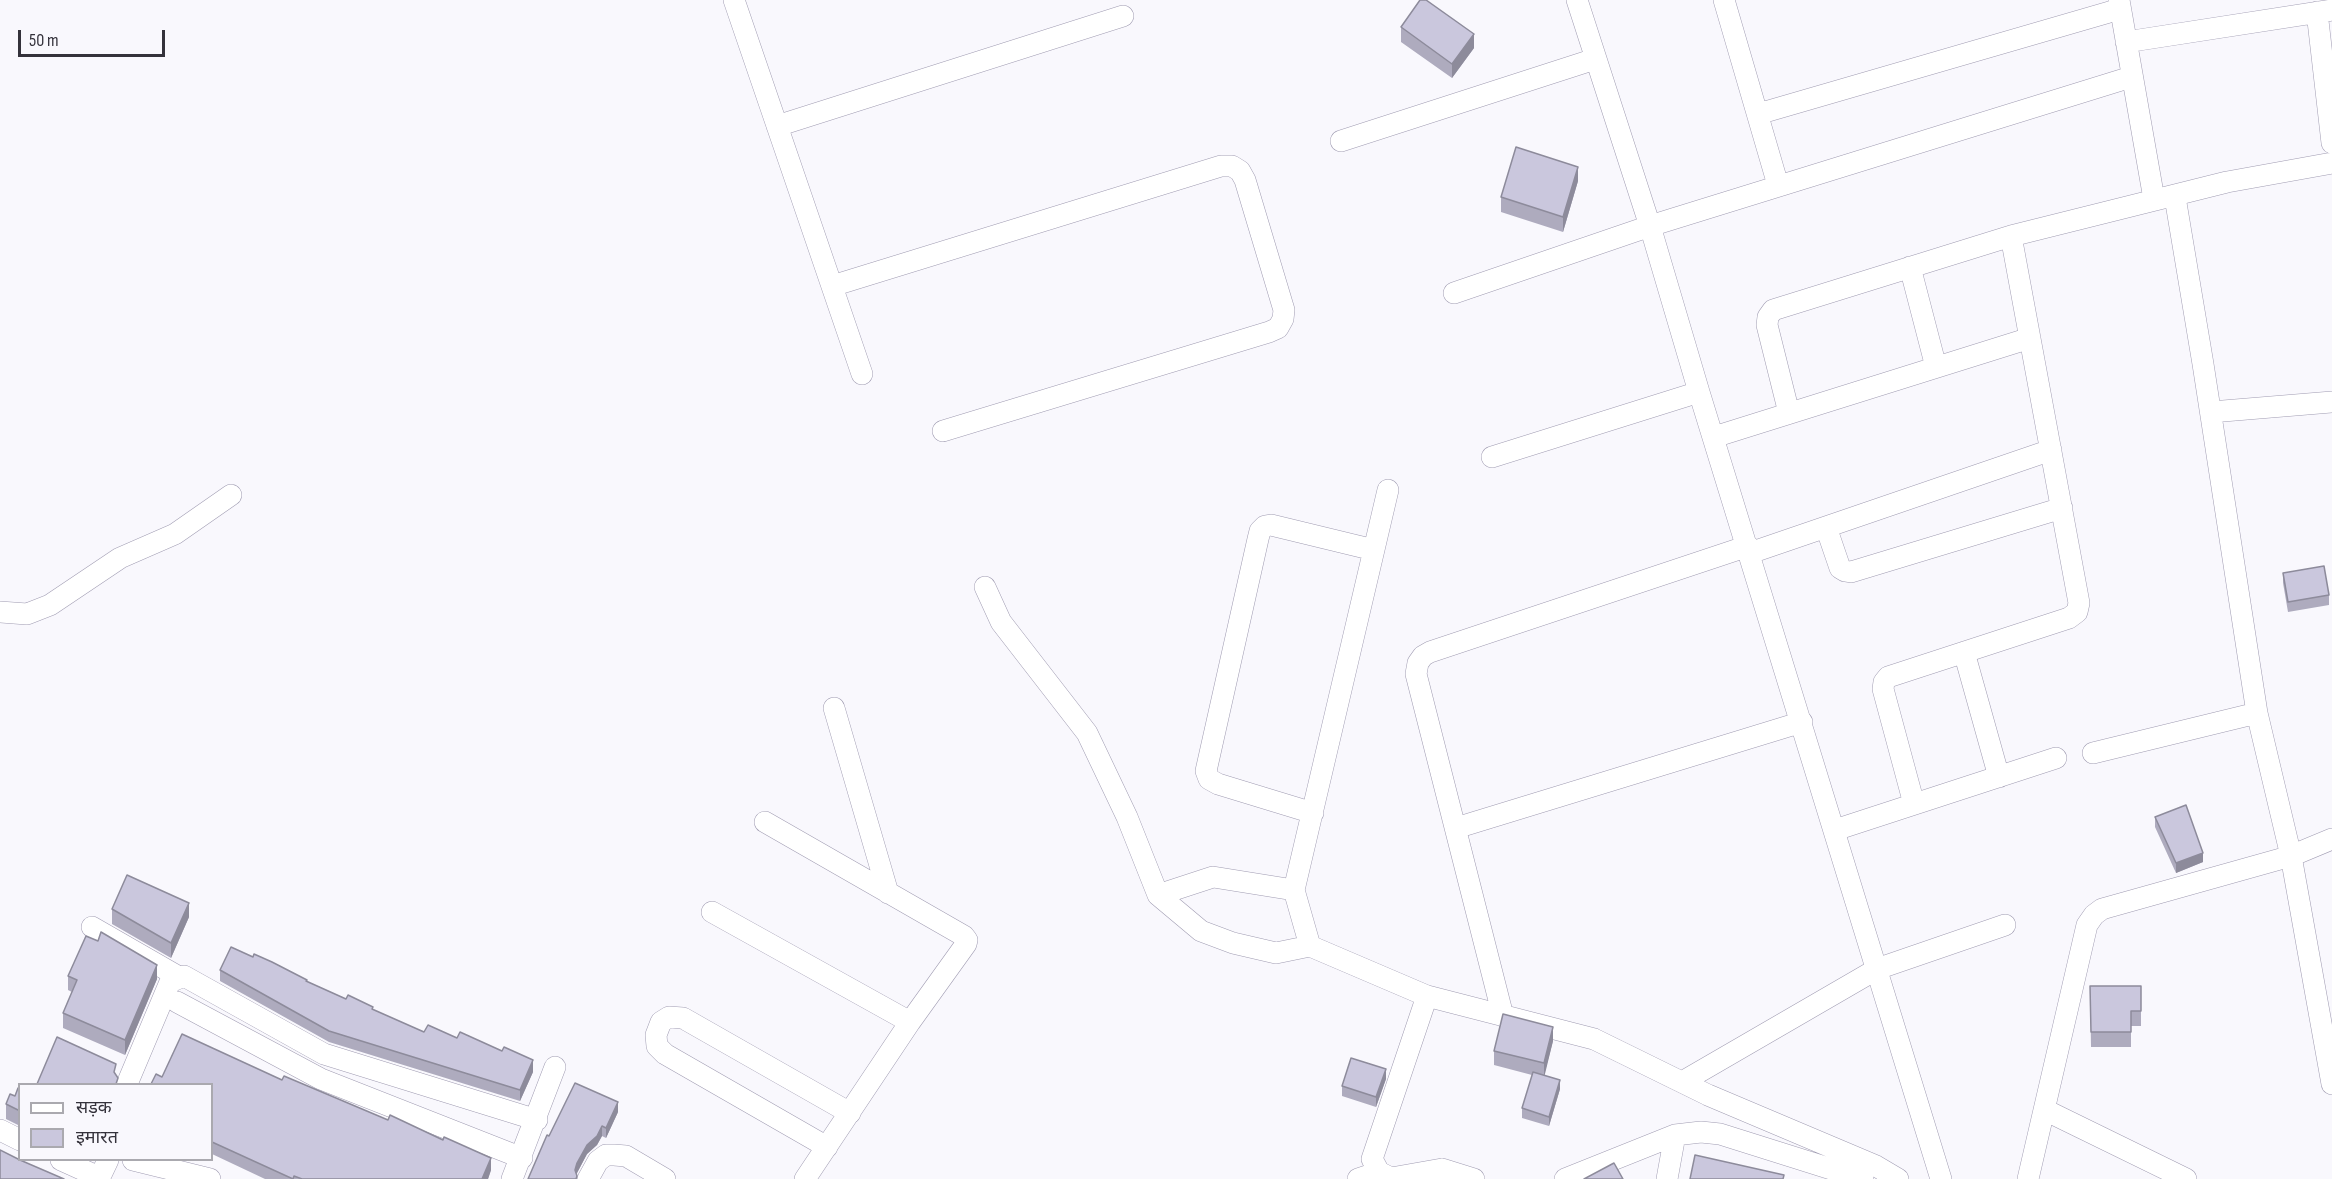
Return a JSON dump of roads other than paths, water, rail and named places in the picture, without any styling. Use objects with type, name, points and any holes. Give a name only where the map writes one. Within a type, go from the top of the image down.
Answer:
[{"type":"street","points":[[734,0],[862,374]]},
{"type":"street","points":[[1578,0],[1595,59],[1619,123],[1699,392],[1941,1179]]},
{"type":"street","points":[[1724,0],[1778,185]]},
{"type":"street","points":[[1758,114],[2120,4],[2132,77],[2163,197]]},
{"type":"street","points":[[2126,42],[2325,11],[2332,143]]},
{"type":"street","points":[[777,126],[1123,16]]},
{"type":"street","points":[[1341,141],[1595,59]]},
{"type":"street","points":[[1454,293],[1778,185],[2132,77]]},
{"type":"street","points":[[1790,413],[1767,325],[1768,317],[1773,310],[2011,236],[2227,182],[2332,164]]},
{"type":"street","points":[[832,286],[1221,166],[1232,166],[1240,171],[1245,180],[1284,310],[1278,328],[943,431]]},
{"type":"street","points":[[2163,197],[2176,203],[2257,713],[2291,856],[2332,1084]]},
{"type":"street","points":[[1914,804],[1883,689],[1888,677],[2069,618],[2076,612],[2079,603],[2011,236]]},
{"type":"street","points":[[1910,267],[1936,367]]},
{"type":"street","points":[[1714,437],[2030,338]]},
{"type":"street","points":[[1492,457],[1699,392]]},
{"type":"street","points":[[2211,412],[2332,402]]},
{"type":"street","points":[[1503,1016],[1416,674],[1418,663],[1423,656],[1826,527],[2051,450]]},
{"type":"street","points":[[1310,946],[1294,890],[1388,490]]},
{"type":"street","points":[[0,612],[27,614],[50,604],[120,558],[175,534],[231,495]]},
{"type":"street","points":[[1826,527],[1840,568],[1845,572],[1851,572],[2062,508]]},
{"type":"street","points":[[1313,813],[1218,784],[1209,779],[1206,771],[1258,539],[1260,531],[1265,526],[1271,525],[1374,550]]},
{"type":"street","points":[[985,587],[1001,622],[1087,733],[1127,817],[1158,895],[1201,931],[1233,943],[1276,953],[1310,946],[1427,996],[1594,1039],[1683,1082],[1876,1166],[1898,1179]]},
{"type":"street","points":[[1964,652],[1999,777]]},
{"type":"street","points":[[834,708],[888,893]]},
{"type":"street","points":[[2093,753],[2257,713]]},
{"type":"street","points":[[1455,828],[1802,722]]},
{"type":"street","points":[[1835,830],[2056,758]]},
{"type":"street","points":[[765,822],[964,936],[967,940],[805,1179]]},
{"type":"street","points":[[2028,1179],[2087,925],[2094,915],[2102,909],[2291,856],[2332,839]]},
{"type":"street","points":[[1158,895],[1213,877],[1294,890]]},
{"type":"street","points":[[712,912],[910,1022]]},
{"type":"street","points":[[1683,1082],[1877,969],[2005,925]]},
{"type":"street","points":[[92,927],[324,1054],[537,1119]]},
{"type":"street","points":[[133,1080],[177,1002],[181,976]]},
{"type":"street","points":[[133,1080],[170,982],[181,976]]},
{"type":"street","points":[[1427,996],[1372,1159],[1380,1173],[1391,1178],[1442,1174],[1474,1179]]},
{"type":"street","points":[[177,1002],[321,1079],[522,1158]]},
{"type":"street","points":[[827,1147],[665,1054],[657,1046],[656,1035],[661,1022],[669,1017],[683,1018],[850,1113]]},
{"type":"street","points":[[112,1063],[133,1080]]},
{"type":"street","points":[[512,1179],[537,1119],[555,1067]]},
{"type":"street","points":[[2045,1110],[2186,1179]]},
{"type":"street","points":[[0,1130],[18,1139]]},
{"type":"street","points":[[1565,1179],[1675,1135],[1701,1132],[1720,1134],[1863,1179]]},
{"type":"street","points":[[1667,1179],[1675,1135]]},
{"type":"street","points":[[588,1179],[598,1161],[606,1155],[626,1156],[665,1179]]},
{"type":"street","points":[[63,1161],[93,1173],[107,1161]]},
{"type":"street","points":[[137,1161],[210,1179]]},
{"type":"street","points":[[1358,1179],[1380,1173]]}]
